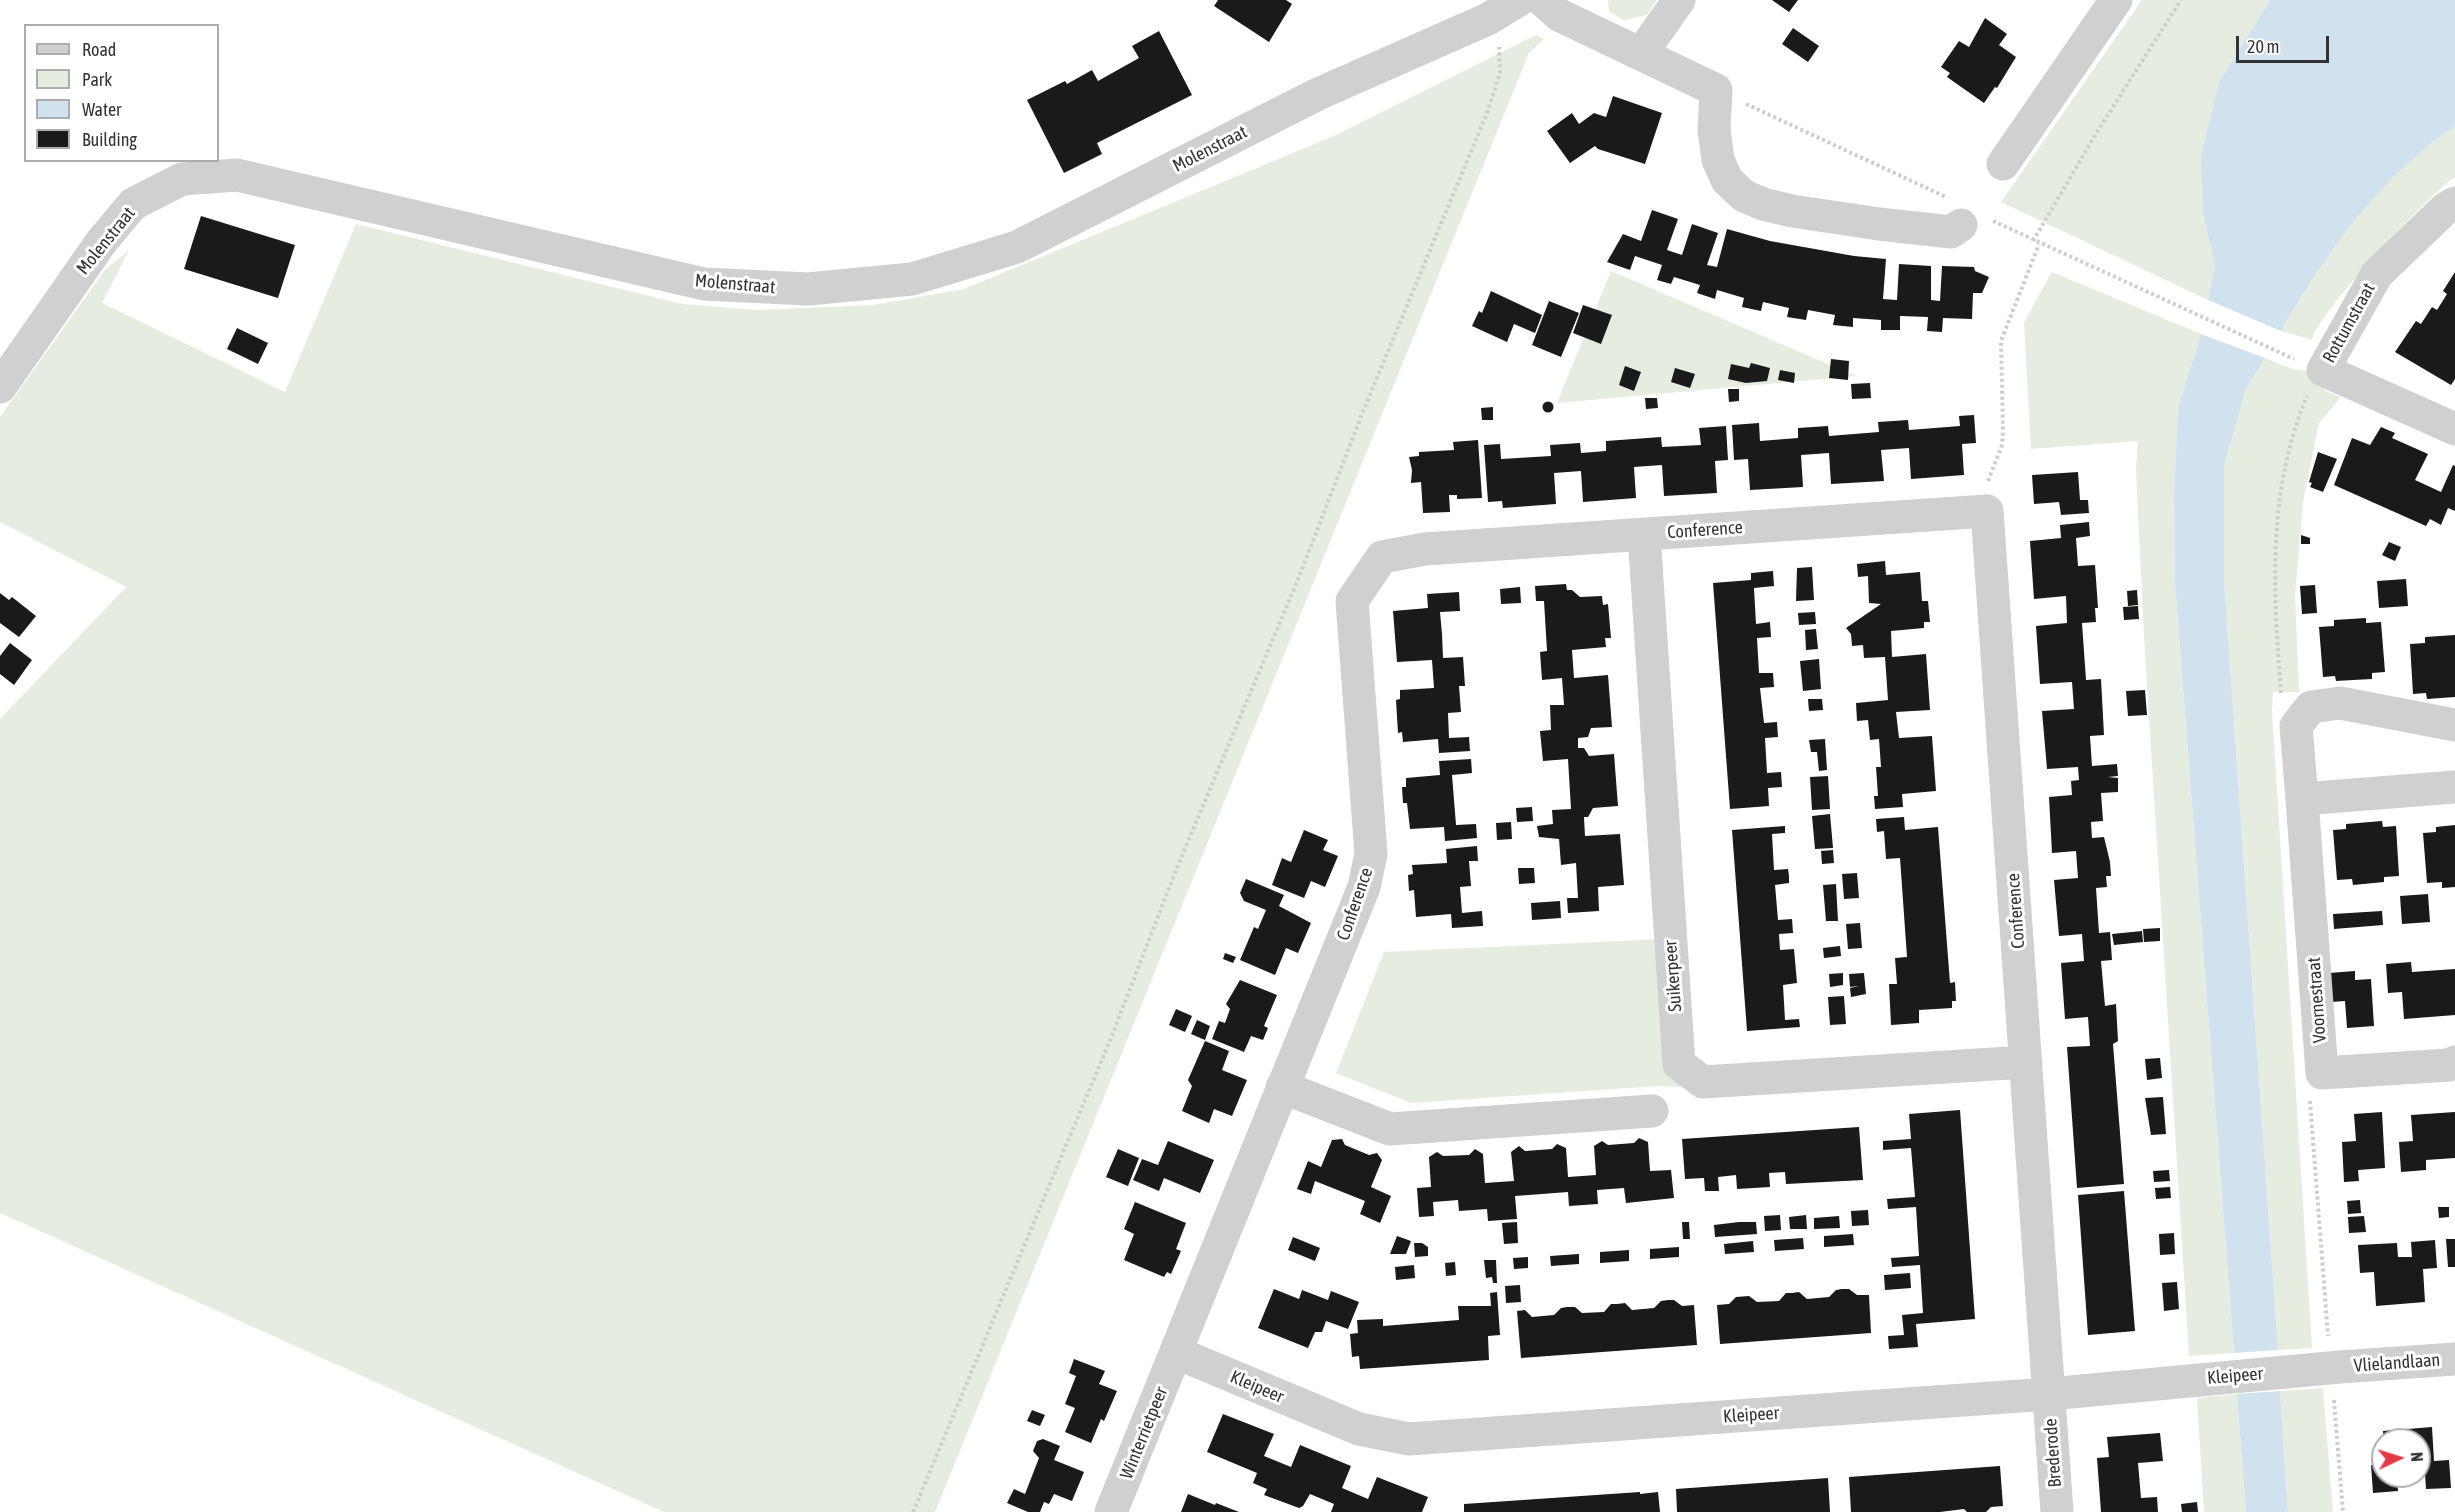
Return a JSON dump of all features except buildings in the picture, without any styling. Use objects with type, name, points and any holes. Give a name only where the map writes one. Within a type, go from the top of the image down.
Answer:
[{"type":"street","name":"Molenstraat","points":[[0,387],[102,241],[133,204],[182,179],[237,175],[704,284],[808,289],[912,279],[1017,247],[1318,94],[1488,19],[1519,0]]},
{"type":"street","points":[[1542,0],[1559,15],[1716,90],[1714,129],[1718,160],[1727,180],[1744,196],[1763,204],[1792,211],[1951,232],[1967,214]]},
{"type":"street","points":[[1641,54],[1679,0]]},
{"type":"street","points":[[2003,164],[2116,0]]},
{"type":"street","name":"Rottumstraat","points":[[2455,202],[2445,208],[2377,274],[2323,370],[2455,429]]},
{"type":"street","name":"Conference","points":[[1177,1353],[1364,887],[1371,854],[1352,601],[1382,557],[1425,549],[1987,511],[2049,1394]]},
{"type":"street","name":"Suikerpeer","points":[[1644,534],[1679,1064],[1703,1082],[2026,1062]]},
{"type":"street","name":"Voornestraat","points":[[2453,1065],[2322,1073],[2296,726],[2311,706],[2340,703],[2455,725]]},
{"type":"street","points":[[2302,799],[2455,787]]},
{"type":"street","points":[[1282,1087],[1390,1129],[1652,1111]]},
{"type":"street","name":"Kleipeer","points":[[1177,1353],[1359,1429],[1409,1439],[2049,1394],[2336,1367]]},
{"type":"street","name":"Winterrietpeer","points":[[1111,1512],[1177,1353]]},
{"type":"street","name":"Vlielandlaan","points":[[2336,1367],[2455,1359]]},
{"type":"street","name":"Brederode","points":[[2049,1394],[2057,1512]]},
{"type":"path","points":[[2033,240],[2097,132],[2181,0]]},
{"type":"path","points":[[913,1512],[1108,1044],[1176,870],[1299,577],[1362,414],[1487,113],[1501,60],[1498,39],[1488,19]]},
{"type":"path","points":[[1716,90],[1843,147],[1967,214],[2033,240],[2287,356]]},
{"type":"path","points":[[1987,511],[1987,489],[2002,446],[2001,341],[2039,244]]},
{"type":"path","points":[[2336,1367],[2343,1512]]},
{"type":"green space","points":[[1608,0],[1657,0],[1647,15],[1624,20],[1609,12]]},
{"type":"green space","points":[[2142,0],[2270,0],[2220,80],[2203,215],[2215,264],[2208,300],[2001,202]]},
{"type":"green space","points":[[1536,35],[1544,39],[1529,53],[935,1512],[664,1512],[0,1213],[0,719],[126,587],[0,522],[0,417],[105,270],[129,250],[102,303],[285,392],[356,224],[682,304],[757,310],[873,305],[964,289],[1334,136]]},
{"type":"green space","points":[[2455,126],[2455,177],[2400,229],[2352,282],[2318,326],[2312,340],[2281,331],[2316,274],[2357,218],[2403,168]]},
{"type":"green space","points":[[1611,271],[1856,376],[1557,403]]},
{"type":"green space","points":[[2052,272],[2201,334],[2178,408],[2174,496],[2175,584],[2234,1353],[2189,1356],[2144,637],[2136,470],[2138,441],[2031,449],[2024,322]]},
{"type":"green space","points":[[2265,358],[2292,369],[2311,372],[2326,391],[2341,397],[2319,423],[2303,502],[2295,595],[2299,692],[2273,692],[2272,712],[2312,1348],[2278,1350],[2224,579],[2224,466],[2246,389]]},
{"type":"green space","points":[[1663,939],[1673,1075],[1681,1087],[1658,1086],[1411,1103],[1336,1073],[1384,952]]},
{"type":"green space","points":[[2323,1388],[2333,1512],[2288,1512],[2280,1391]]},
{"type":"green space","points":[[2237,1394],[2246,1512],[2204,1512],[2197,1398]]},
{"type":"water","points":[[2270,0],[2455,0],[2455,126],[2403,168],[2357,218],[2316,274],[2281,331],[2208,300],[2215,264],[2203,215],[2201,154],[2220,80]]},
{"type":"water","points":[[2201,334],[2265,358],[2246,389],[2224,466],[2224,579],[2278,1350],[2234,1353],[2175,584],[2174,496],[2178,408]]},
{"type":"water","points":[[2280,1391],[2288,1512],[2246,1512],[2237,1394]]},
{"type":"pier","points":[[2208,300],[2281,331],[2279,333],[2248,322],[2208,303]]}]
